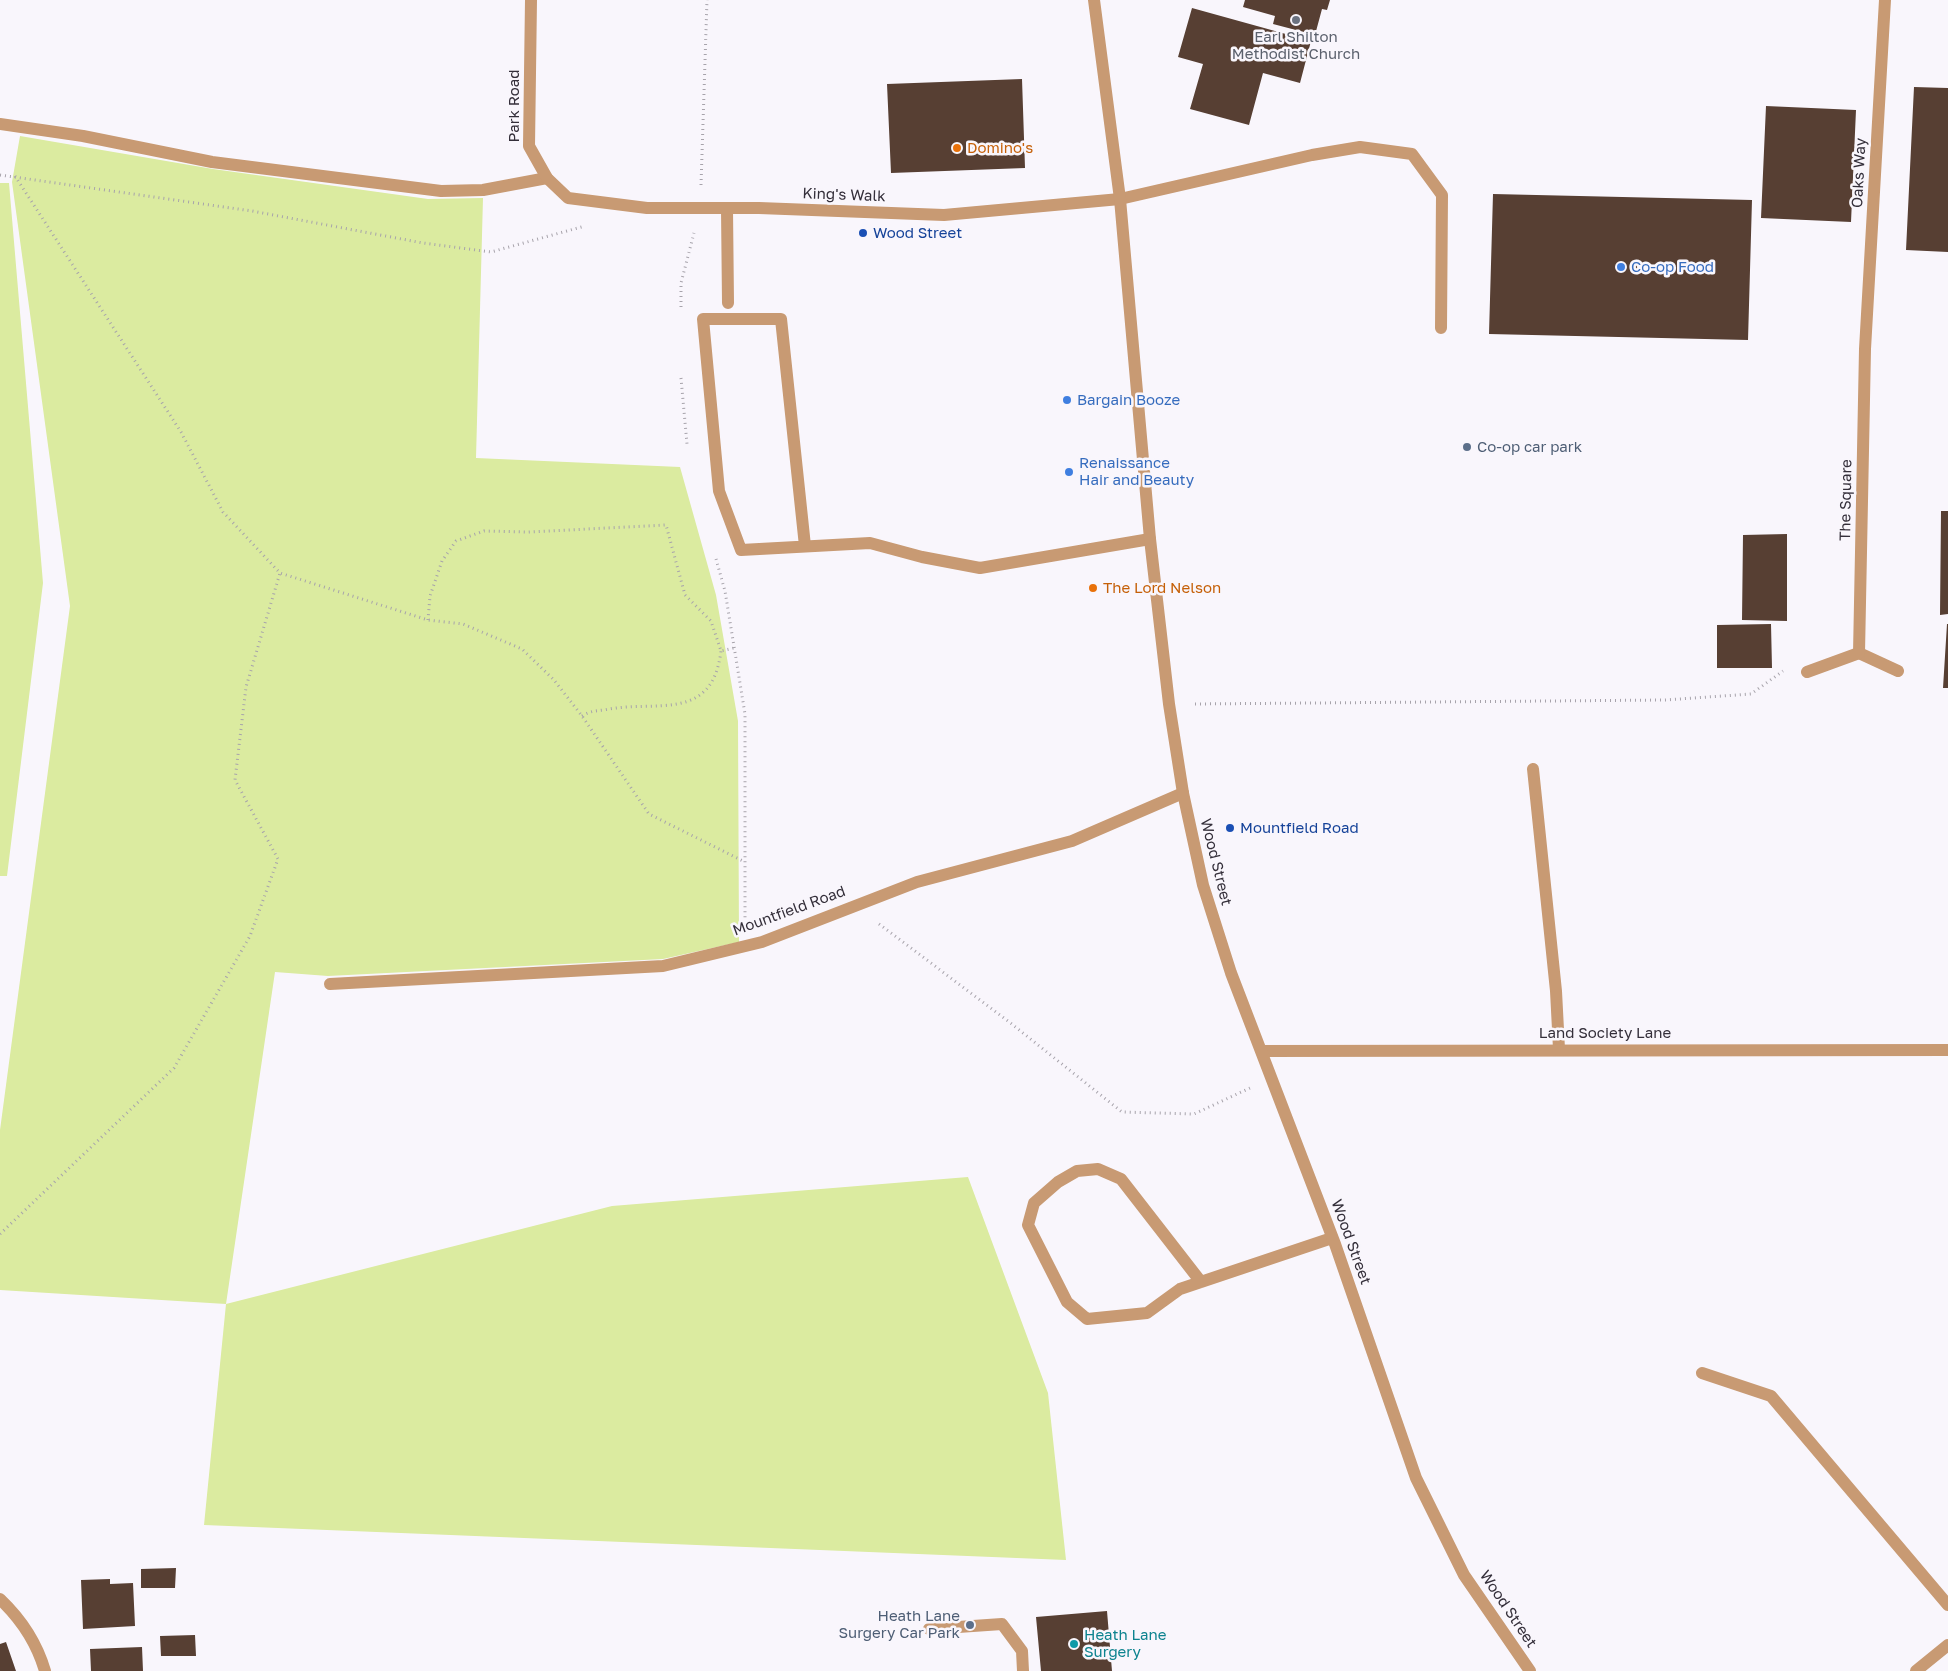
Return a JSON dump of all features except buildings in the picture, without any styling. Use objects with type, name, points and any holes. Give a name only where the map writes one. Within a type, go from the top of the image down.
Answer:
[{"type":"street","name":"Park Road","points":[[531,0],[529,146],[547,178],[568,198]]},
{"type":"street","name":"Wood Street","points":[[1094,0],[1120,199],[1150,539],[1169,704],[1183,793],[1203,884],[1231,973],[1273,1078],[1332,1238],[1416,1478],[1464,1575],[1530,1671]]},
{"type":"street","name":"Oaks Way","points":[[1865,349],[1885,0]]},
{"type":"street","points":[[0,124],[83,136],[212,162],[441,192],[482,190],[547,178]]},
{"type":"street","name":"King's Walk","points":[[568,198],[647,208],[944,215],[1120,199],[1312,155],[1360,147],[1412,154],[1442,195],[1441,328]]},
{"type":"street","points":[[726,209],[728,303]]},
{"type":"street","points":[[805,546],[781,319],[703,319],[719,491],[741,550],[870,543],[922,557],[980,568],[1150,539]]},
{"type":"street","name":"The Square","points":[[1859,652],[1865,349]]},
{"type":"street","points":[[1807,672],[1859,652],[1898,671]]},
{"type":"street","points":[[1533,769],[1556,991],[1558,1050]]},
{"type":"street","name":"Mountfield Road","points":[[330,984],[663,966],[762,942],[917,882],[1072,841],[1183,793]]},
{"type":"street","name":"Land Society Lane","points":[[1263,1052],[1948,1050]]},
{"type":"street","points":[[1201,1282],[1121,1179],[1098,1169],[1077,1171],[1058,1182],[1034,1203],[1028,1225],[1067,1302],[1087,1320],[1147,1313],[1180,1289],[1201,1282],[1332,1238]]},
{"type":"street","points":[[1702,1373],[1771,1396],[1948,1605]]},
{"type":"street","points":[[0,1599],[18,1616],[37,1648],[45,1671]]},
{"type":"street","points":[[929,1629],[1002,1624],[1022,1650],[1023,1671]]},
{"type":"street","points":[[1916,1671],[1948,1645]]},
{"type":"path","points":[[0,175],[252,211],[424,243],[491,252],[593,224]]},
{"type":"path","points":[[15,176],[181,432],[223,512],[280,573],[428,620],[463,624],[522,648],[554,680],[582,716],[648,814],[745,862]]},
{"type":"path","points":[[428,620],[430,596],[442,561],[456,541],[484,530],[528,532],[666,525],[685,595],[711,621],[721,651],[718,671],[702,695],[680,704],[624,705],[590,711],[582,716]]},
{"type":"path","points":[[0,1234],[77,1158],[174,1068],[250,936],[278,859],[235,780],[246,687],[280,573]]},
{"type":"path","points":[[721,651],[734,648]]},
{"type":"path","points":[[1169,704],[1665,700],[1751,694],[1790,666],[1807,672]]},
{"type":"path","points":[[854,906],[1008,1021],[1122,1112],[1194,1114],[1273,1078]]},
{"type":"green space","points":[[20,136],[213,169],[428,199],[483,198],[476,458],[680,467],[716,595],[738,721],[739,942],[663,959],[328,976],[275,972],[226,1304],[0,1290],[0,1130],[70,606],[12,182]]},
{"type":"green space","points":[[0,183],[9,183],[43,583],[7,876],[0,876]]},
{"type":"green space","points":[[968,1177],[1048,1393],[1066,1560],[204,1525],[226,1304],[612,1206]]},
{"type":"place","name":"Earl Shilton Methodist Church","points":[[1296,20]]},
{"type":"place","name":"Domino's","points":[[957,148]]},
{"type":"place","name":"Wood Street","points":[[863,233]]},
{"type":"place","name":"Co-op Food","points":[[1621,267]]},
{"type":"place","name":"Bargain Booze","points":[[1067,400]]},
{"type":"place","name":"Co-op car park","points":[[1467,447]]},
{"type":"place","name":"Renaissance Hair and Beauty","points":[[1069,472]]},
{"type":"place","name":"The Lord Nelson","points":[[1093,588]]},
{"type":"place","name":"Mountfield Road","points":[[1230,828]]},
{"type":"place","name":"Heath Lane Surgery Car Park","points":[[970,1625]]},
{"type":"place","name":"Heath Lane Surgery","points":[[1074,1644]]}]
